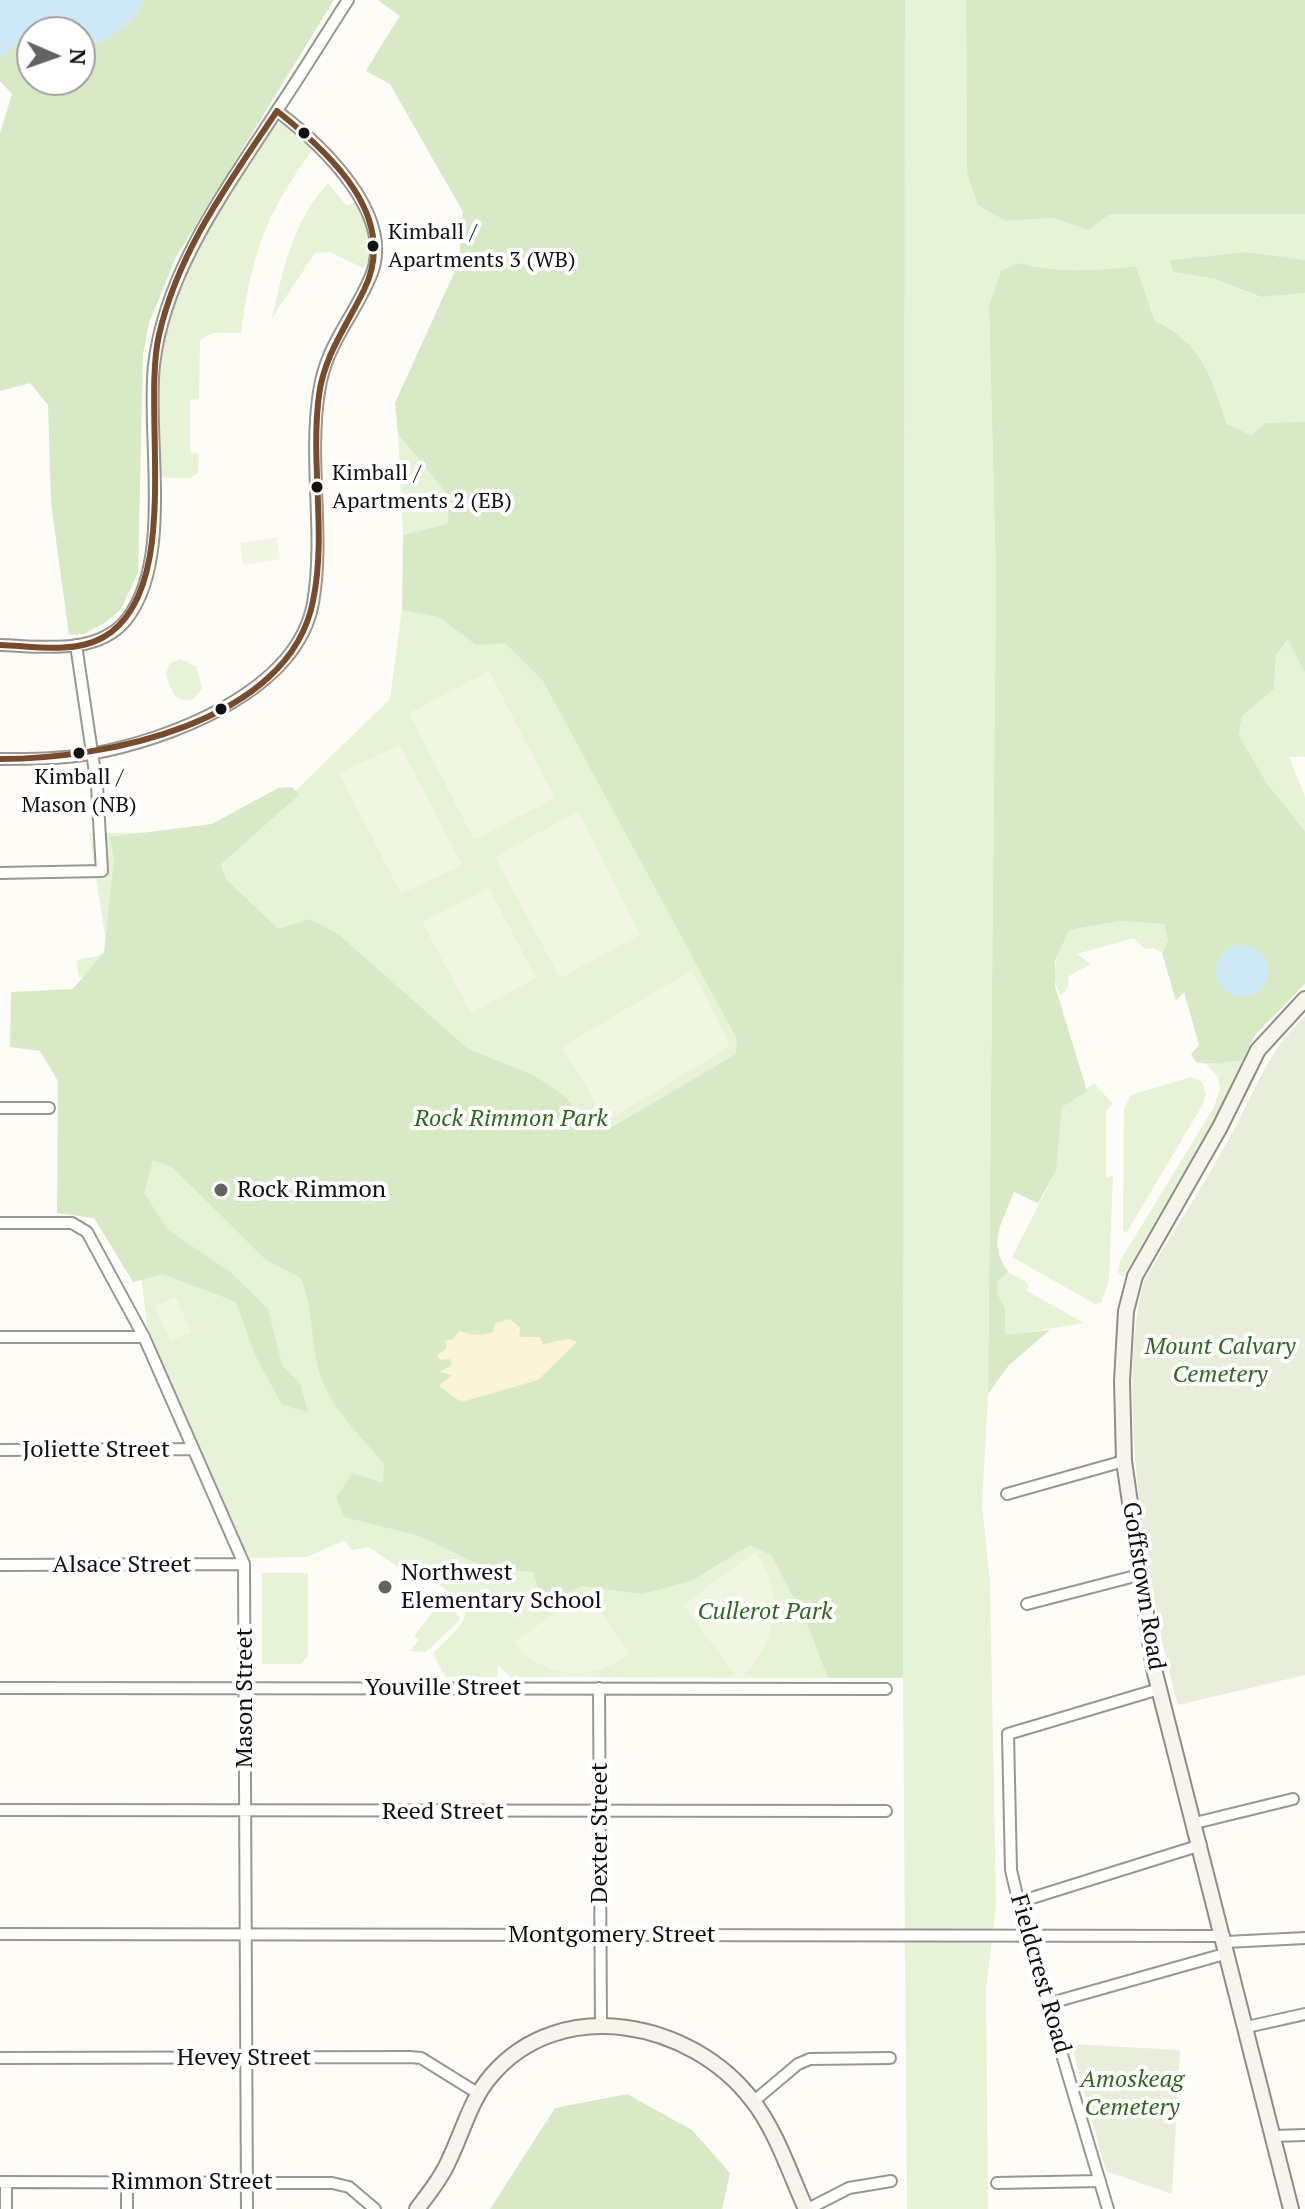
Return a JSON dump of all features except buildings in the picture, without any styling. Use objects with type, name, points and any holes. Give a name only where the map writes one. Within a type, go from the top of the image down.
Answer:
[{"type":"main road","name":"Goffstown Road","points":[[1291,2209],[1159,1689],[1139,1575],[1124,1461],[1124,1342],[1128,1301],[1135,1276],[1220,1127],[1254,1057],[1279,1024],[1305,999]]},
{"type":"main road","points":[[417,2209],[443,2172],[479,2094],[500,2066],[534,2043],[567,2029],[601,2026],[646,2030],[691,2047],[720,2067],[754,2101],[807,2209]]},
{"type":"street","points":[[0,645],[76,645],[115,631],[137,601],[151,543],[152,390],[162,321],[193,246],[348,0]]},
{"type":"street","points":[[0,759],[92,754],[169,731],[252,691],[287,660],[309,618],[316,584],[318,399],[324,362],[369,281],[378,247],[373,224],[363,203],[327,156],[277,111]]},
{"type":"street","points":[[0,873],[102,871],[92,754],[76,645]]},
{"type":"street","points":[[0,1108],[49,1108]]},
{"type":"street","name":"Mason Street","points":[[0,1223],[80,1226],[116,1281],[144,1337],[244,1564],[247,2209]]},
{"type":"street","points":[[0,1337],[144,1337]]},
{"type":"street","name":"Joliette Street","points":[[0,1450],[192,1449]]},
{"type":"street","points":[[1007,1494],[1124,1461]]},
{"type":"street","name":"Alsace Street","points":[[0,1565],[244,1564]]},
{"type":"street","points":[[1027,1604],[1139,1575]]},
{"type":"street","name":"Youville Street","points":[[0,1688],[886,1689]]},
{"type":"street","name":"Dexter Street","points":[[599,1688],[601,2026]]},
{"type":"street","name":"Fieldcrest Road","points":[[1108,2209],[1019,1902],[1010,1858],[1008,1734],[1159,1689]]},
{"type":"street","points":[[1195,1823],[1293,1799]]},
{"type":"street","name":"Reed Street","points":[[0,1810],[886,1811]]},
{"type":"street","points":[[1019,1902],[1201,1845]]},
{"type":"street","name":"Montgomery Street","points":[[0,1934],[1026,1934],[1226,1944]]},
{"type":"street","points":[[1047,2004],[1226,1944],[1305,1938]]},
{"type":"street","points":[[1247,2027],[1305,2014]]},
{"type":"street","name":"Hevey Street","points":[[0,2058],[421,2058],[479,2094]]},
{"type":"street","points":[[754,2101],[798,2064],[810,2059],[890,2058]]},
{"type":"street","points":[[1273,2136],[1305,2135]]},
{"type":"street","points":[[127,2181],[127,2209]]},
{"type":"street","points":[[807,2209],[849,2188],[891,2181]]},
{"type":"street","points":[[997,2183],[1100,2181]]},
{"type":"street","points":[[3,2182],[6,2209]]},
{"type":"street","name":"Rimmon Street","points":[[3,2182],[341,2184],[358,2193],[375,2209]]},
{"type":"green space","points":[[143,0],[334,0],[176,257],[149,323],[143,354],[138,573],[121,609],[84,634],[69,635],[51,503],[48,405],[30,383],[0,391],[0,133],[12,94],[0,81],[0,57],[16,43],[16,96],[96,96],[96,41],[103,42],[132,20]]},
{"type":"green space","name":"Rock Rimmon Park","points":[[378,0],[896,0],[830,1359],[828,1678],[511,1677],[498,1665],[497,1677],[445,1677],[433,1653],[459,1627],[465,1610],[453,1595],[424,1574],[418,1581],[369,1547],[352,1550],[345,1540],[307,1557],[247,1558],[147,1326],[105,974],[79,977],[76,960],[108,954],[89,833],[253,832],[390,699],[402,610],[412,612],[425,530],[403,535],[398,434],[433,477],[491,124],[374,56],[400,16]]},
{"type":"green space","name":"Rock Rimmon Park","points":[[378,0],[905,0],[903,1678],[828,1678],[808,1626],[772,1556],[750,1545],[691,1581],[642,1594],[582,1586],[543,1604],[533,1572],[486,1568],[420,1536],[344,1517],[336,1497],[353,1473],[383,1483],[384,1464],[343,1416],[326,1389],[316,1359],[301,1278],[266,1260],[173,1168],[153,1160],[144,1193],[168,1230],[230,1272],[268,1309],[282,1365],[300,1384],[308,1412],[282,1405],[255,1355],[236,1302],[163,1274],[133,1282],[94,1218],[57,1213],[58,1081],[40,1051],[10,1047],[11,992],[73,989],[104,952],[114,860],[110,837],[212,824],[278,788],[292,787],[299,795],[221,864],[226,879],[278,929],[310,919],[338,934],[468,1049],[535,1076],[562,1094],[596,1128],[614,1126],[736,1054],[737,1039],[543,681],[505,643],[476,645],[439,617],[402,610],[403,535],[448,524],[449,496],[398,434],[395,403],[459,262],[463,212],[390,84],[366,71],[400,16]]},
{"type":"green space","points":[[905,0],[966,0],[967,173],[1006,221],[1054,218],[1088,229],[1110,214],[1305,214],[1305,260],[1246,252],[1170,260],[1173,272],[1215,279],[1260,297],[1305,293],[1305,422],[1301,424],[1265,423],[1251,435],[1227,424],[1210,377],[1195,351],[1155,321],[1136,266],[1077,270],[1018,263],[989,306],[996,578],[988,1394],[982,1506],[990,1582],[996,1905],[986,1989],[988,2209],[907,2209],[903,1678]]},
{"type":"green space","points":[[966,0],[1305,0],[1305,214],[1110,214],[1088,230],[1054,218],[1006,221],[978,205],[967,173]]},
{"type":"green space","points":[[274,124],[283,124],[312,150],[283,195],[263,236],[250,280],[241,333],[213,333],[200,340],[199,399],[190,400],[190,452],[199,454],[198,473],[190,478],[162,478],[157,453],[158,380],[174,300],[206,230]]},
{"type":"green space","points":[[328,183],[347,206],[355,202],[359,209],[370,236],[368,261],[363,268],[330,252],[315,253],[272,318],[285,264],[298,229]]},
{"type":"green space","points":[[1246,252],[1305,260],[1305,293],[1261,297],[1215,279],[1173,272],[1170,260]]},
{"type":"green space","points":[[1018,263],[1077,270],[1136,266],[1155,321],[1195,351],[1210,377],[1227,424],[1251,435],[1265,423],[1305,422],[1305,673],[1288,640],[1276,655],[1274,689],[1242,716],[1239,735],[1266,782],[1305,831],[1305,984],[1255,1035],[1242,1061],[1196,1062],[1191,1054],[1199,1045],[1184,992],[1176,1001],[1162,953],[1168,941],[1164,924],[1121,921],[1069,930],[1055,961],[1055,986],[1087,1091],[1062,1107],[1056,1171],[1038,1203],[1014,1192],[1001,1223],[998,1242],[998,1251],[1008,1272],[997,1282],[998,1295],[1005,1308],[1005,1335],[1050,1330],[1009,1365],[988,1394],[996,578],[989,306],[1001,271]]},
{"type":"green space","points":[[277,537],[280,559],[243,565],[240,543]]},
{"type":"green space","points":[[1289,640],[1305,673],[1305,757],[1289,757],[1305,796],[1305,831],[1266,782],[1239,735],[1242,716],[1274,689],[1276,654]]},
{"type":"green space","points":[[181,659],[197,667],[202,689],[192,700],[177,697],[166,674],[170,663]]},
{"type":"green space","points":[[489,671],[555,798],[474,840],[409,713]]},
{"type":"green space","points":[[400,745],[462,865],[401,894],[339,773]]},
{"type":"green space","points":[[578,811],[640,935],[560,978],[495,857]]},
{"type":"green space","points":[[489,888],[536,978],[471,1013],[422,922]]},
{"type":"green space","points":[[1121,921],[1164,924],[1168,941],[1162,953],[1153,948],[1145,949],[1134,938],[1077,954],[1091,964],[1069,976],[1068,987],[1061,995],[1055,970],[1058,954],[1069,930]]},
{"type":"green space","points":[[692,970],[730,1046],[607,1121],[562,1047]]},
{"type":"green space","name":"Mount Calvary Cemetery","points":[[1305,1016],[1305,1675],[1178,1705],[1156,1608],[1138,1493],[1132,1377],[1144,1281],[1219,1156],[1269,1062]]},
{"type":"green space","points":[[1227,1060],[1242,1061],[1215,1118],[1123,1277],[1118,1272],[1120,1261],[1214,1107],[1220,1088],[1218,1076],[1206,1065]]},
{"type":"green space","points":[[1191,1077],[1202,1082],[1206,1094],[1203,1104],[1127,1232],[1123,1231],[1124,1109],[1131,1095]]},
{"type":"green space","points":[[1094,1083],[1113,1104],[1106,1111],[1106,1178],[1113,1175],[1109,1280],[1101,1303],[1095,1304],[1012,1257],[1056,1171],[1062,1106]]},
{"type":"green space","points":[[1008,1272],[1029,1284],[1027,1291],[1084,1323],[1005,1336],[1005,1308],[998,1295],[997,1282]]},
{"type":"green space","points":[[176,1297],[191,1332],[170,1341],[155,1306]]},
{"type":"green space","name":"Cullerot Park","points":[[755,1552],[771,1585],[773,1619],[762,1652],[739,1680],[683,1605]]},
{"type":"green space","points":[[262,1573],[308,1573],[308,1656],[301,1664],[262,1664]]},
{"type":"green space","points":[[587,1591],[629,1652],[616,1662],[586,1673],[554,1670],[539,1664],[514,1642]]},
{"type":"green space","points":[[441,1601],[460,1617],[459,1621],[426,1652],[410,1651],[419,1640],[414,1636]]},
{"type":"green space","name":"Amoskeag Cemetery","points":[[1071,2044],[1180,2050],[1172,2194],[1106,2171]]},
{"type":"green space","points":[[627,2094],[692,2130],[730,2173],[722,2209],[490,2209],[555,2108]]},
{"type":"sand","points":[[510,1319],[520,1328],[519,1337],[540,1337],[543,1344],[568,1339],[577,1342],[538,1380],[461,1402],[439,1386],[452,1375],[439,1372],[452,1365],[450,1359],[440,1360],[437,1355],[447,1348],[445,1341],[453,1339],[459,1331],[476,1335],[493,1332],[495,1323]]},
{"type":"water","points":[[0,0],[143,0],[132,20],[103,42],[96,41],[96,16],[16,16],[16,44],[0,57]]},
{"type":"water","points":[[1242,945],[1261,952],[1268,971],[1261,990],[1242,997],[1223,990],[1216,971],[1223,952]]},
{"type":"transit line","points":[[0,645],[78,646],[102,638],[128,615],[143,583],[152,543],[155,369],[159,335],[168,304],[192,246],[277,111],[318,146],[354,189],[366,212],[373,237],[373,263],[364,290],[331,354],[319,395],[316,446],[317,576],[313,601],[297,643],[268,678],[231,705],[186,726],[89,752],[0,759]]},
{"type":"place","name":"Kimball / Apartments 3 (WB)","points":[[373,246]]},
{"type":"place","name":"Kimball / Apartments 2 (EB)","points":[[317,487]]},
{"type":"place","name":"Kimball / Mason (NB)","points":[[79,753]]},
{"type":"place","name":"Rock Rimmon","points":[[221,1190]]},
{"type":"place","name":"Northwest Elementary School","points":[[385,1587]]}]
